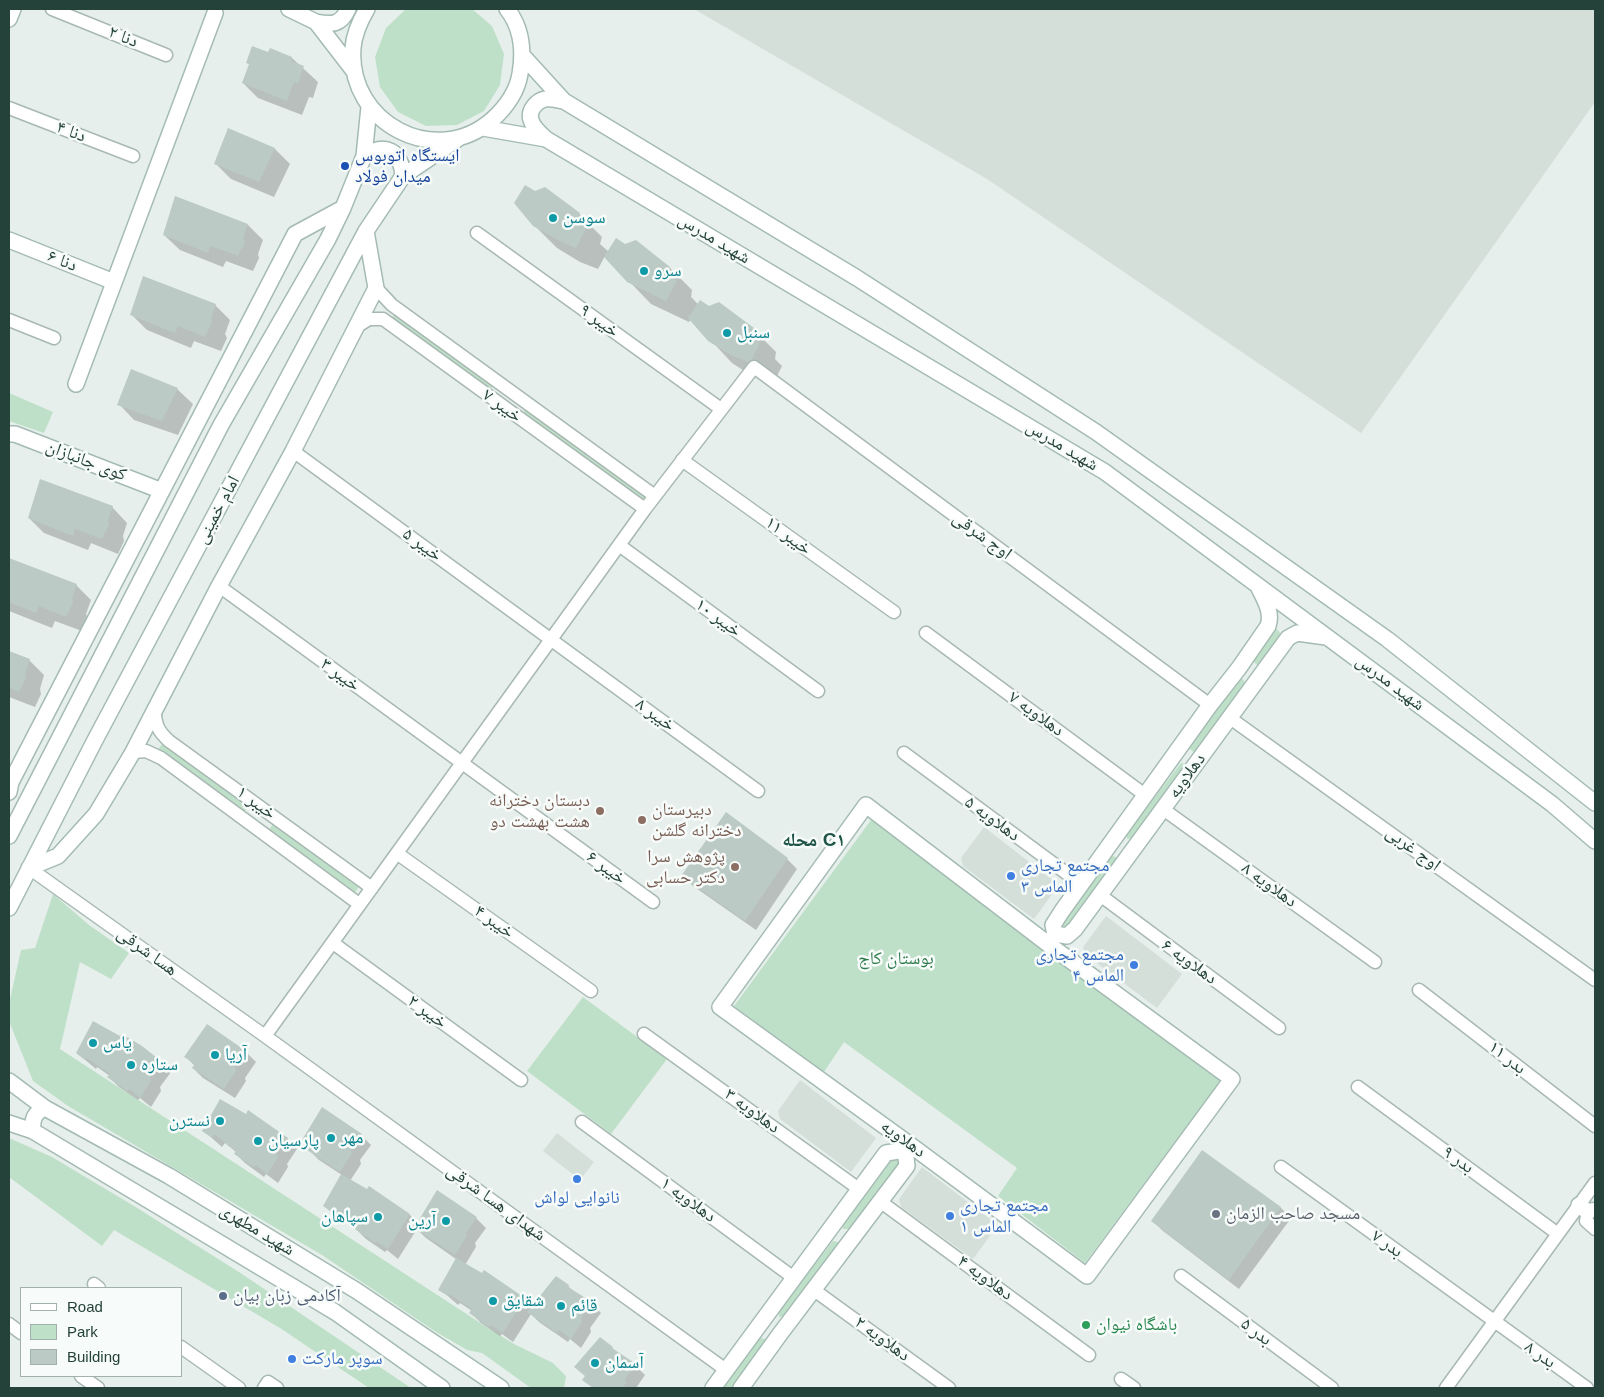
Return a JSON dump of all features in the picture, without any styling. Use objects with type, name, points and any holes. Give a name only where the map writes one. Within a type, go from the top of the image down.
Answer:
[{"type":"main road","points":[[9,19],[13,9]]},
{"type":"main road","points":[[289,9],[316,22],[329,25],[339,22],[345,16],[348,9]]},
{"type":"main road","points":[[367,9],[358,25],[353,47],[353,70],[359,89],[369,107],[383,121],[400,132],[419,139],[439,141],[459,138],[483,128],[504,109],[518,84],[523,56],[520,35],[510,11]]},
{"type":"main road","points":[[76,384],[216,13]]},
{"type":"main road","points":[[316,22],[353,70]]},
{"type":"main road","name":"شهید مدرس","points":[[523,56],[564,101],[857,278],[1096,432],[1388,639],[1595,802]]},
{"type":"main road","points":[[546,139],[537,131],[531,120],[531,111],[536,103],[546,98],[564,101]]},
{"type":"main road","name":"امام خمینی","points":[[9,836],[221,425],[323,248],[343,208],[364,156],[369,107]]},
{"type":"main road","name":"شهید مدرس","points":[[483,128],[546,139],[1105,472],[1552,804],[1595,840]]},
{"type":"main road","name":"امام خمینی","points":[[9,908],[366,231],[403,176],[459,138]]},
{"type":"main road","points":[[364,156],[373,150],[391,151],[398,156],[402,165],[403,176]]},
{"type":"main road","points":[[9,792],[11,782],[295,234],[343,208]]},
{"type":"main road","points":[[29,868],[58,856],[96,814],[134,752],[154,709],[293,451],[376,288],[366,231]]},
{"type":"main road","name":"دنا ۶","points":[[9,240],[114,282]]},
{"type":"main road","name":"کوی جانبازان","points":[[9,434],[16,434],[162,491]]},
{"type":"main road","name":"دهلاویه","points":[[1051,939],[1053,925],[1080,884],[1268,626],[1270,618],[1268,609],[1258,585]]},
{"type":"main road","name":"دهلاویه","points":[[1051,939],[1067,936],[1075,929],[1288,638],[1297,633],[1329,638]]},
{"type":"main road","points":[[1239,668],[1255,684]]},
{"type":"main road","points":[[1178,749],[1195,765]]},
{"type":"main road","name":"دهلاویه","points":[[866,805],[1051,939],[1232,1079],[1087,1276],[907,1147],[720,1006],[866,805]]},
{"type":"main road","points":[[1112,840],[1129,855]]},
{"type":"main road","name":"شهید مطهری","points":[[9,1081],[45,1108],[169,1176],[357,1291],[500,1388]]},
{"type":"main road","points":[[33,1131],[32,1120],[38,1111],[45,1108]]},
{"type":"main road","name":"شهید مطهری","points":[[9,1123],[33,1131],[335,1312],[442,1388]]},
{"type":"main road","name":"دهلاویه","points":[[713,1388],[886,1153],[907,1147]]},
{"type":"main road","name":"دهلاویه","points":[[746,1386],[780,1334],[907,1166],[907,1147]]},
{"type":"main road","points":[[829,1230],[848,1245]]},
{"type":"main road","points":[[763,1320],[780,1334]]},
{"type":"street","name":"دنا ۲","points":[[52,9],[166,55]]},
{"type":"street","name":"دنا ۴","points":[[9,108],[133,156]]},
{"type":"street","name":"خیبر ۹","points":[[477,233],[721,409]]},
{"type":"street","name":"خیبر ۷","points":[[376,288],[392,305],[655,496]]},
{"type":"street","points":[[356,327],[369,319],[383,319],[381,314],[382,308],[386,305],[392,305]]},
{"type":"street","name":"خیبر ۷","points":[[383,319],[644,509]]},
{"type":"street","points":[[9,320],[54,338]]},
{"type":"street","name":"اوج شرقی","points":[[721,409],[754,367],[1210,705]]},
{"type":"street","points":[[502,406],[513,392]]},
{"type":"street","points":[[265,1036],[359,904],[398,854],[461,763],[644,509],[721,409]]},
{"type":"street","name":"خیبر ۵","points":[[293,451],[552,639]]},
{"type":"street","name":"خیبر ۱۱","points":[[682,460],[894,612]]},
{"type":"street","name":"خیبر ۱۰","points":[[619,545],[818,691]]},
{"type":"street","name":"خیبر ۳","points":[[219,586],[461,763]]},
{"type":"street","name":"دهلاویه ۷","points":[[926,633],[1145,795]]},
{"type":"street","name":"خیبر ۸","points":[[552,639],[758,791]]},
{"type":"street","points":[[154,709],[159,732],[163,736]]},
{"type":"street","name":"اوج غربی","points":[[1230,718],[1595,980]]},
{"type":"street","points":[[150,753],[152,740],[163,736]]},
{"type":"street","name":"خیبر ۱","points":[[163,736],[372,888]]},
{"type":"street","name":"خیبر ۱","points":[[134,752],[146,751],[161,758],[359,904]]},
{"type":"street","name":"دهلاویه ۵","points":[[904,753],[1080,884]]},
{"type":"street","name":"خیبر ۶","points":[[461,763],[653,902]]},
{"type":"street","name":"دهلاویه ۸","points":[[1163,809],[1375,962]]},
{"type":"street","points":[[257,828],[268,812]]},
{"type":"street","name":"خیبر ۴","points":[[398,854],[592,991]]},
{"type":"street","name":"هسا شرقی","points":[[29,868],[265,1036]]},
{"type":"street","name":"دهلاویه ۶","points":[[1100,896],[1279,1028]]},
{"type":"street","name":"خیبر ۲","points":[[333,943],[521,1080]]},
{"type":"street","name":"بدر ۱۱","points":[[1419,990],[1595,1126]]},
{"type":"street","name":"دهلاویه ۳","points":[[644,1034],[859,1189]]},
{"type":"street","name":"شهدای هسا شرقی","points":[[265,1036],[726,1370]]},
{"type":"street","name":"بدر ۹","points":[[1358,1087],[1558,1234]]},
{"type":"street","name":"دهلاویه ۱","points":[[582,1122],[794,1278]]},
{"type":"street","name":"بدر ۷","points":[[1281,1166],[1494,1322]]},
{"type":"street","points":[[1595,1183],[1587,1209],[1586,1221],[1595,1229]]},
{"type":"street","name":"دهلاویه ۴","points":[[881,1202],[1089,1355]]},
{"type":"street","points":[[1446,1388],[1558,1234],[1587,1209]]},
{"type":"street","name":"بدر ۵","points":[[1181,1276],[1332,1388]]},
{"type":"street","name":"دهلاویه ۲","points":[[814,1290],[949,1388]]},
{"type":"street","name":"بدر ۸","points":[[1494,1322],[1586,1388]]},
{"type":"street","points":[[9,1324],[20,1332]]},
{"type":"street","points":[[182,1348],[238,1388]]},
{"type":"street","points":[[82,1377],[98,1388]]},
{"type":"street","points":[[1121,1378],[1134,1388]]},
{"type":"shaded area","points":[[694,9],[1595,9],[1595,102],[1361,433],[987,179]]},
{"type":"shaded area","name":"مجتمع تجاری الماس ۳","points":[[984,827],[1059,885],[1034,919],[963,866],[961,858]]},
{"type":"shaded area","name":"مجتمع تجاری الماس ۴","points":[[1106,916],[1182,974],[1157,1008],[1086,955],[1083,947]]},
{"type":"shaded area","points":[[800,1080],[876,1138],[851,1172],[780,1119],[778,1111]]},
{"type":"shaded area","points":[[557,1133],[594,1162],[580,1180],[543,1151]]},
{"type":"shaded area","name":"مجتمع تجاری الماس ۱","points":[[922,1167],[998,1225],[973,1259],[901,1207],[899,1199]]},
{"type":"green space","points":[[406,9],[472,9],[492,26],[504,54],[500,85],[484,111],[457,125],[426,126],[398,112],[380,87],[375,57],[386,28]]},
{"type":"green space","points":[[396,312],[494,384],[490,390],[391,319]]},
{"type":"green space","points":[[9,393],[53,412],[44,433],[9,421]]},
{"type":"green space","points":[[526,409],[647,495],[644,501],[521,415]]},
{"type":"green space","points":[[1277,629],[1283,637],[1257,665],[1252,660]]},
{"type":"green space","points":[[1241,677],[1247,685],[1195,753],[1187,747]]},
{"type":"green space","points":[[162,744],[249,805],[244,812],[157,751]]},
{"type":"green space","points":[[1181,763],[1186,764],[1187,770],[1135,838],[1127,839],[1127,833]]},
{"type":"green space","name":"بوستان کاج","points":[[871,820],[1221,1080],[1085,1263],[998,1196],[1017,1168],[844,1042],[824,1072],[734,1006]]},
{"type":"green space","points":[[273,824],[359,886],[355,893],[268,831]]},
{"type":"green space","points":[[1111,856],[1116,857],[1117,863],[1065,931],[1057,926]]},
{"type":"green space","points":[[53,894],[89,925],[129,953],[111,979],[80,962],[60,1049],[488,1328],[514,1344],[553,1363],[566,1376],[564,1388],[531,1388],[482,1353],[467,1350],[436,1332],[322,1255],[68,1106],[33,1081],[9,1021],[9,1004],[21,950],[35,948]]},
{"type":"green space","points":[[583,997],[667,1059],[611,1134],[527,1071]]},
{"type":"green space","points":[[9,1138],[52,1157],[134,1206],[242,1274],[411,1388],[369,1388],[280,1328],[114,1230],[102,1246],[9,1177]]},
{"type":"green space","points":[[897,1153],[903,1161],[851,1229],[843,1229],[843,1223]]},
{"type":"green space","points":[[833,1241],[838,1242],[839,1249],[787,1316],[779,1317],[779,1311]]},
{"type":"green space","points":[[760,1338],[766,1339],[766,1345],[734,1388],[721,1388]]},
{"type":"building","points":[[252,46],[268,52],[270,48],[292,57],[291,61],[304,66],[298,83],[294,82],[287,101],[242,83],[249,64],[246,63]]},
{"type":"building","points":[[228,128],[275,148],[259,182],[214,164]]},
{"type":"building","name":"سوسن","points":[[525,185],[535,191],[545,187],[580,213],[578,223],[586,228],[576,248],[533,226],[514,203]]},
{"type":"building","points":[[175,196],[248,224],[243,238],[245,242],[238,256],[211,246],[208,253],[163,235]]},
{"type":"building","name":"سرو","points":[[616,238],[625,244],[636,240],[670,267],[669,276],[677,281],[666,301],[627,282],[604,257]]},
{"type":"building","points":[[143,276],[216,304],[211,318],[212,322],[205,337],[178,326],[175,333],[130,315]]},
{"type":"building","name":"سنبل","points":[[700,300],[709,306],[719,302],[754,328],[752,338],[760,343],[752,359],[748,362],[731,355],[708,341],[688,318]]},
{"type":"building","points":[[131,369],[178,388],[162,421],[117,405]]},
{"type":"building","points":[[40,479],[113,506],[108,520],[109,525],[102,539],[75,529],[73,536],[28,518]]},
{"type":"building","points":[[9,558],[77,584],[72,598],[73,603],[66,617],[39,606],[36,613],[9,602]]},
{"type":"building","points":[[9,651],[30,659],[25,673],[26,678],[19,692],[9,688]]},
{"type":"building","name":"پژوهش سرا دکتر حسابی","points":[[726,812],[788,858],[745,921],[681,876]]},
{"type":"building","points":[[93,1021],[120,1036],[122,1034],[142,1046],[161,1061],[150,1077],[151,1081],[140,1098],[129,1089],[127,1091],[107,1077],[110,1074],[87,1058],[85,1060],[76,1053]]},
{"type":"building","name":"آریا","points":[[207,1024],[246,1051],[235,1067],[236,1071],[224,1089],[192,1068],[195,1064],[184,1057]]},
{"type":"building","name":"پارسیان","points":[[220,1099],[246,1114],[248,1110],[288,1138],[277,1153],[278,1157],[267,1174],[256,1165],[254,1167],[234,1154],[236,1151],[214,1134],[212,1138],[202,1131]]},
{"type":"building","name":"مهر","points":[[322,1107],[362,1134],[351,1150],[352,1153],[340,1172],[307,1150],[310,1146],[302,1140]]},
{"type":"building","name":"مسجد صاحب الزمان","points":[[1202,1150],[1281,1207],[1229,1280],[1151,1221]]},
{"type":"building","points":[[341,1174],[367,1189],[369,1186],[410,1214],[388,1249],[376,1241],[375,1243],[355,1229],[357,1226],[335,1210],[333,1213],[323,1206]]},
{"type":"building","name":"آرین","points":[[437,1190],[477,1217],[466,1233],[467,1236],[455,1255],[414,1228]]},
{"type":"building","points":[[456,1258],[482,1273],[484,1270],[525,1298],[503,1333],[491,1325],[489,1327],[469,1313],[472,1309],[449,1294],[448,1296],[438,1290]]},
{"type":"building","name":"قائم","points":[[556,1276],[569,1285],[568,1287],[592,1302],[581,1318],[582,1322],[571,1339],[559,1330],[557,1333],[527,1312]]},
{"type":"building","name":"آسمان","points":[[600,1337],[612,1348],[636,1364],[625,1379],[626,1383],[623,1388],[593,1388],[582,1380],[585,1376],[574,1367]]},
{"type":"place","name":"ایستگاه اتوبوس میدان فولاد","points":[[345,166]]},
{"type":"place","name":"سوسن","points":[[553,218]]},
{"type":"place","name":"سرو","points":[[644,271]]},
{"type":"place","name":"سنبل","points":[[727,333]]},
{"type":"place","name":"دبستان دخترانه هشت بهشت دو","points":[[600,811]]},
{"type":"place","name":"دبیرستان دخترانه گلشن","points":[[642,820]]},
{"type":"place","name":"پژوهش سرا دکتر حسابی","points":[[735,867]]},
{"type":"place","name":"مجتمع تجاری الماس ۳","points":[[1011,876]]},
{"type":"place","name":"مجتمع تجاری الماس ۴","points":[[1134,965]]},
{"type":"place","name":"یاس","points":[[93,1043]]},
{"type":"place","name":"آریا","points":[[215,1055]]},
{"type":"place","name":"ستاره","points":[[131,1065]]},
{"type":"place","name":"نسترن","points":[[220,1121]]},
{"type":"place","name":"مهر","points":[[331,1138]]},
{"type":"place","name":"پارسیان","points":[[258,1141]]},
{"type":"place","name":"نانوایی لواش","points":[[577,1179]]},
{"type":"place","name":"مسجد صاحب الزمان","points":[[1216,1214]]},
{"type":"place","name":"مجتمع تجاری الماس ۱","points":[[950,1216]]},
{"type":"place","name":"سپاهان","points":[[378,1217]]},
{"type":"place","name":"آرین","points":[[446,1221]]},
{"type":"place","name":"آکادمی زبان بیان","points":[[223,1296]]},
{"type":"place","name":"شقایق","points":[[493,1301]]},
{"type":"place","name":"قائم","points":[[561,1306]]},
{"type":"place","name":"باشگاه نیوان","points":[[1086,1325]]},
{"type":"place","name":"سوپر مارکت","points":[[292,1359]]},
{"type":"place","name":"آسمان","points":[[595,1363]]},
{"type":"district","name":"محله C۱","points":[[814,841]]}]
